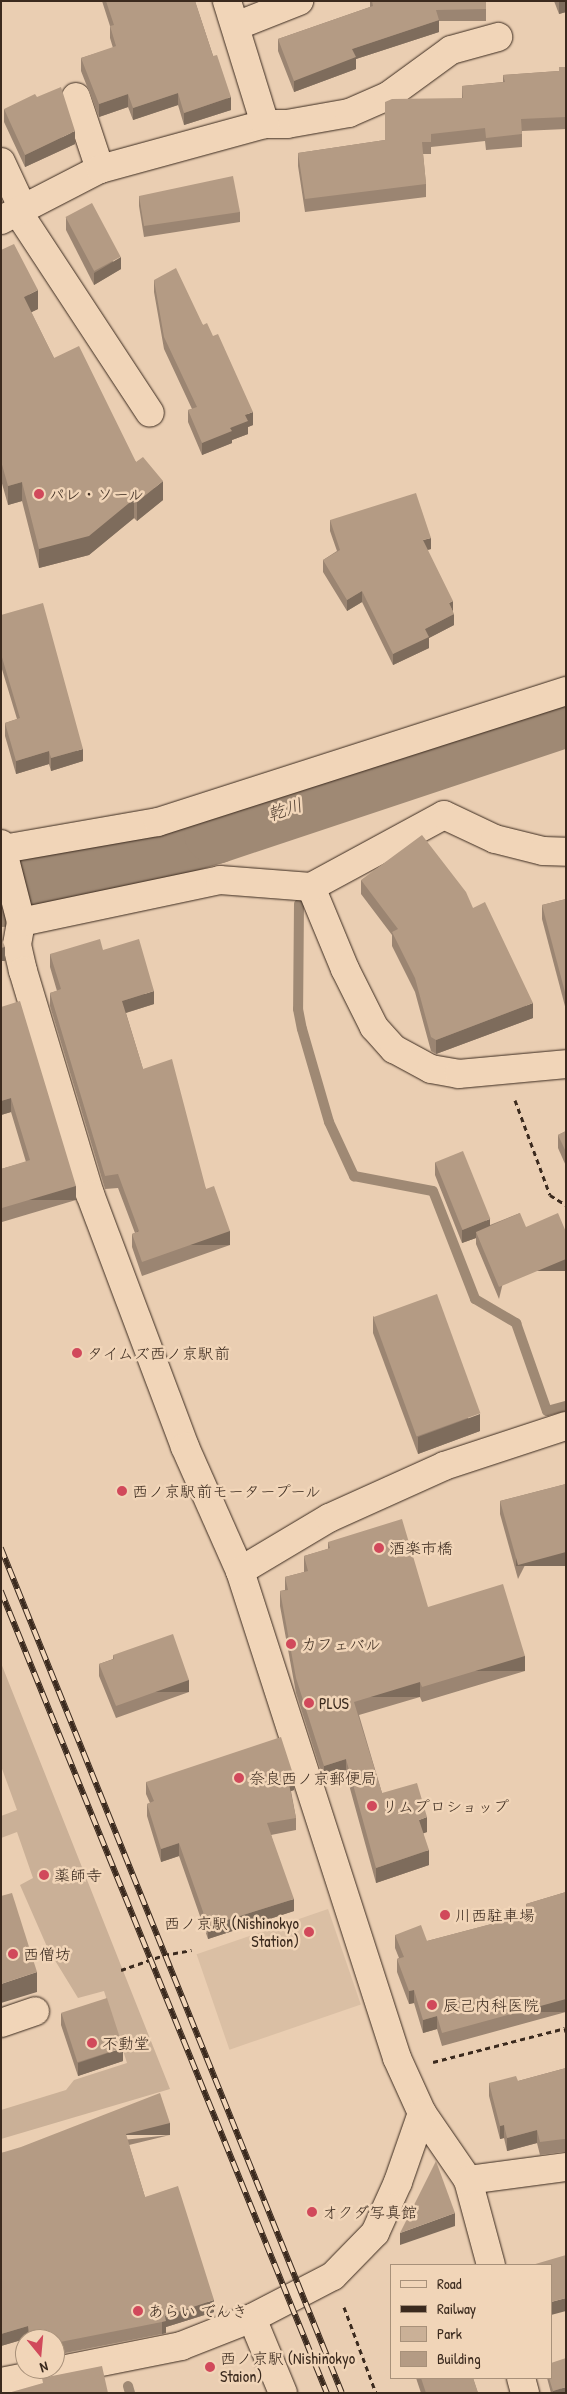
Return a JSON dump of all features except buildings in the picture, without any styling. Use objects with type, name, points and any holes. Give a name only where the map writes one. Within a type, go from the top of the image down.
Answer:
[{"type":"street","points":[[265,124],[232,13],[299,1]]},
{"type":"street","points":[[14,213],[100,169],[265,124],[287,124],[349,113],[388,96],[451,50],[498,37]]},
{"type":"street","points":[[76,97],[100,169]]},
{"type":"street","points":[[1,162],[14,213],[150,413]]},
{"type":"street","points":[[491,2264],[468,2180],[422,2114],[402,2070],[240,1572],[185,1447],[90,1194],[12,975],[21,922],[2,847],[158,822],[566,691]]},
{"type":"street","points":[[21,922],[220,880],[311,887],[444,816],[495,839],[544,851],[566,852]]},
{"type":"street","points":[[311,887],[345,969],[374,1027],[394,1049],[431,1069],[459,1074],[566,1064]]},
{"type":"street","points":[[240,1572],[329,1518],[435,1470],[566,1426]]},
{"type":"street","points":[[1,2023],[35,2011]]},
{"type":"street","points":[[1,2382],[181,2346],[252,2318],[333,2276],[375,2233],[398,2182],[422,2114]]},
{"type":"street","points":[[468,2180],[566,2167]]},
{"type":"street","points":[[252,2318],[282,2393]]},
{"type":"street","points":[[521,2379],[525,2393]]},
{"type":"path","points":[[504,1071],[550,1195],[566,1205]]},
{"type":"path","points":[[121,1970],[164,1955],[192,1950]]},
{"type":"path","points":[[402,2070],[565,2028],[566,2032]]},
{"type":"path","points":[[333,2276],[376,2393]]},
{"type":"shaded area","points":[[328,1909],[361,2004],[229,2050],[197,1954]]},
{"type":"green space","points":[[1,1663],[170,2089],[1,2139],[1,2110],[66,2090],[74,2080],[127,2063],[104,1991],[78,1998],[48,1949],[20,1885],[33,1878],[17,1832],[1,1838],[1,1816],[17,1810],[1,1766]]},
{"type":"waterway","name":"乾川","points":[[1,896],[215,833],[566,716]]},
{"type":"waterway","points":[[299,904],[298,1009],[302,1029],[329,1122],[354,1176],[433,1191],[475,1299],[516,1323],[547,1411],[566,1406]]},
{"type":"waterway","points":[[128,2386],[130,2393]]},
{"type":"railway","points":[[1,1548],[342,2393]]},
{"type":"railway","points":[[1,1591],[327,2393]]},
{"type":"place","name":"パレ・ソール","points":[[39,494]]},
{"type":"place","name":"タイムズ西ノ京駅前","points":[[77,1353]]},
{"type":"place","name":"西ノ京駅前モータープール","points":[[122,1491]]},
{"type":"place","name":"酒楽市橋","points":[[379,1548]]},
{"type":"place","name":"カフェバル","points":[[291,1644]]},
{"type":"place","name":"PLUS","points":[[309,1703]]},
{"type":"place","name":"奈良西ノ京郵便局","points":[[239,1778]]},
{"type":"place","name":"リムプロショップ","points":[[372,1806]]},
{"type":"place","name":"薬師寺","points":[[44,1875]]},
{"type":"place","name":"川西駐車場","points":[[445,1915]]},
{"type":"place","name":"西ノ京駅 (Nishinokyo Station)","points":[[309,1932]]},
{"type":"place","name":"西僧坊","points":[[13,1954]]},
{"type":"place","name":"辰己内科医院","points":[[432,2005]]},
{"type":"place","name":"不動堂","points":[[92,2043]]},
{"type":"place","name":"オクダ写真館","points":[[312,2212]]},
{"type":"place","name":"あらい でんき","points":[[138,2311]]},
{"type":"place","name":"西ノ京駅 (Nishinokyo Staion)","points":[[210,2367]]}]
